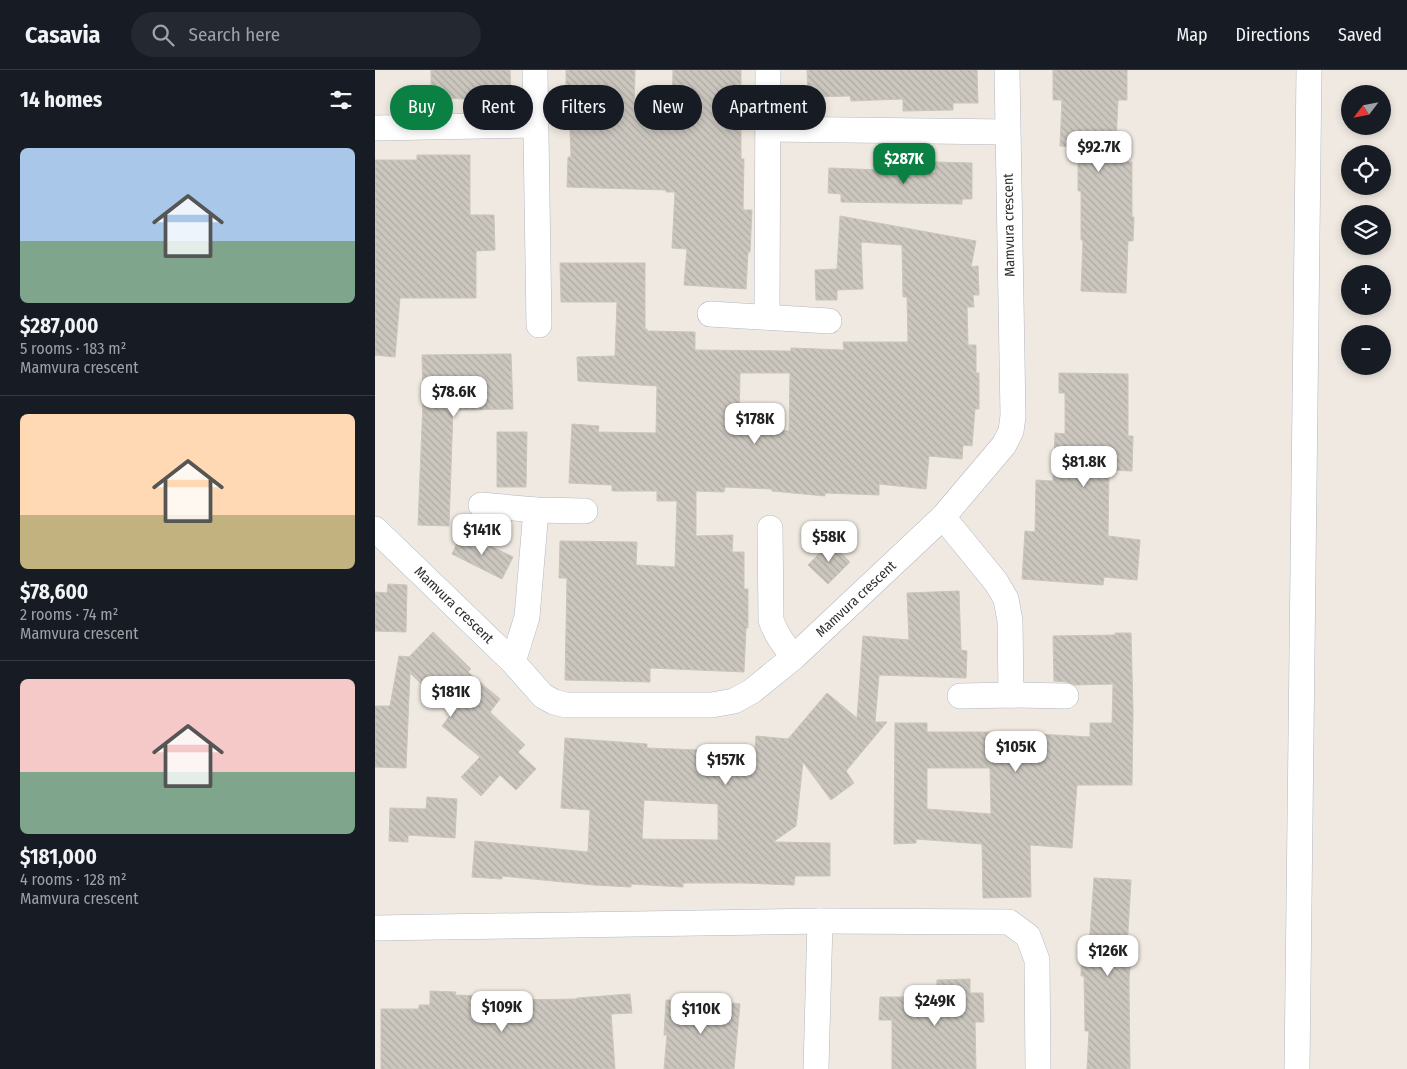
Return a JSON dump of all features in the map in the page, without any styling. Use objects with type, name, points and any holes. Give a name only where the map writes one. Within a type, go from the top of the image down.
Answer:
[{"type":"street","points":[[535,70],[539,324]]},
{"type":"street","points":[[768,70],[768,85]]},
{"type":"street","name":"Mamvura crescent","points":[[375,529],[513,662],[543,696],[554,702],[566,705],[712,705],[734,701],[752,691],[794,657],[943,516],[1004,445],[1011,431],[1013,416],[1007,70]]},
{"type":"street","points":[[1297,1069],[1309,70]]},
{"type":"street","points":[[375,128],[535,125]]},
{"type":"street","points":[[767,316],[768,130]]},
{"type":"street","points":[[826,130],[1007,132]]},
{"type":"street","points":[[710,314],[829,321]]},
{"type":"street","points":[[481,505],[585,512]]},
{"type":"street","points":[[513,662],[527,617],[536,510]]},
{"type":"street","points":[[943,516],[996,582],[1006,599],[1010,622],[1011,695]]},
{"type":"street","points":[[770,528],[771,620],[779,640],[794,657]]},
{"type":"street","points":[[960,696],[1066,696]]},
{"type":"street","points":[[816,1069],[820,921]]},
{"type":"street","points":[[375,928],[820,921],[1009,922],[1028,936],[1037,960],[1038,1069]]},
{"type":"building","points":[[431,70],[510,70],[511,85],[463,85],[463,99],[453,98],[453,85],[431,85]]},
{"type":"building","points":[[566,70],[635,70],[634,130],[702,130],[702,85],[673,85],[673,70],[741,70],[741,85],[712,85],[712,130],[741,130],[741,159],[744,159],[743,210],[752,210],[746,289],[684,285],[687,249],[672,248],[675,192],[666,192],[666,190],[567,187],[568,157],[571,157],[570,130],[624,130],[624,85],[566,85]]},
{"type":"building","points":[[807,70],[977,70],[978,103],[953,103],[953,110],[903,111],[903,99],[851,101],[850,96],[826,97],[826,85],[808,85]]},
{"type":"building","points":[[1053,70],[1127,70],[1127,100],[1118,100],[1115,162],[1132,162],[1133,241],[1128,241],[1126,293],[1081,291],[1083,240],[1081,240],[1081,191],[1078,191],[1078,147],[1060,146],[1062,100],[1053,100]]},
{"type":"building","points":[[417,155],[470,155],[470,215],[494,215],[495,250],[476,251],[476,298],[400,298],[395,357],[375,355],[375,160],[417,160]]},
{"type":"building","points":[[935,162],[972,163],[972,199],[962,199],[962,204],[841,202],[841,194],[828,193],[829,168],[935,173]]},
{"type":"building","points":[[840,216],[976,241],[971,267],[978,266],[979,295],[973,295],[974,307],[967,307],[968,345],[976,345],[976,373],[979,373],[979,409],[975,409],[972,446],[963,445],[962,459],[929,456],[926,489],[879,484],[879,495],[825,493],[825,496],[772,491],[772,489],[725,487],[724,492],[696,491],[696,536],[733,535],[732,552],[744,552],[744,589],[748,589],[748,628],[746,628],[744,672],[650,668],[650,682],[565,680],[567,578],[559,578],[560,541],[637,542],[636,565],[675,567],[677,501],[657,501],[657,491],[612,491],[612,485],[569,483],[572,424],[599,426],[598,432],[656,433],[657,386],[578,381],[577,357],[615,356],[617,302],[561,302],[560,263],[645,263],[645,329],[647,331],[695,332],[695,350],[791,351],[791,348],[844,350],[843,342],[908,342],[907,297],[903,297],[902,245],[861,242],[863,289],[837,290],[837,300],[816,300],[815,270],[837,269]],"holes":[[[740,373],[790,373],[789,431],[739,428]]]},
{"type":"building","points":[[511,354],[513,409],[453,410],[449,526],[418,525],[423,401],[422,355]]},
{"type":"building","points":[[1059,373],[1128,374],[1128,436],[1133,436],[1132,471],[1109,470],[1108,536],[1140,540],[1137,580],[1104,577],[1103,585],[1022,579],[1025,531],[1035,532],[1036,480],[1053,481],[1055,433],[1065,434],[1065,393],[1059,393]]},
{"type":"building","points":[[497,432],[527,432],[526,487],[497,487]]},
{"type":"building","points":[[462,532],[513,557],[502,579],[452,554]]},
{"type":"building","points":[[830,542],[850,562],[828,584],[808,565]]},
{"type":"building","points":[[388,584],[407,585],[406,632],[375,631],[375,592],[387,593]]},
{"type":"building","points":[[959,591],[961,650],[967,651],[966,678],[879,675],[875,722],[887,722],[846,771],[854,783],[831,800],[803,762],[796,826],[773,842],[830,843],[830,876],[795,876],[794,885],[683,883],[683,887],[631,884],[631,887],[502,876],[502,879],[472,877],[475,841],[588,852],[590,810],[561,808],[565,738],[647,744],[647,748],[699,750],[698,773],[753,774],[756,736],[788,739],[827,693],[857,718],[863,636],[909,640],[907,593]],"holes":[[[644,800],[718,804],[718,840],[642,839]]]},
{"type":"building","points":[[433,632],[471,669],[468,672],[500,699],[490,712],[525,745],[518,752],[536,769],[516,790],[500,775],[481,796],[461,777],[480,757],[442,726],[452,713],[410,673],[406,768],[375,767],[375,706],[390,706],[399,656],[409,657]]},
{"type":"building","points":[[1115,633],[1131,633],[1132,785],[1077,785],[1072,848],[1030,845],[1031,897],[983,898],[982,844],[916,839],[916,843],[894,844],[895,723],[927,723],[927,732],[1003,732],[1090,737],[1090,723],[1112,723],[1113,684],[1075,685],[1054,681],[1053,636],[1115,635]],"holes":[[[927,768],[990,768],[991,814],[927,809]]]},
{"type":"building","points":[[427,797],[457,799],[455,838],[408,835],[408,842],[389,841],[390,808],[426,809]]},
{"type":"building","points":[[1094,878],[1131,880],[1127,949],[1131,949],[1129,981],[1130,1069],[1087,1069],[1089,1031],[1085,1031],[1084,976],[1081,976],[1082,946],[1089,947]]},
{"type":"building","points":[[970,979],[970,993],[983,993],[984,1022],[975,1022],[976,1069],[892,1069],[892,1020],[879,1020],[880,997],[937,997],[937,980]]},
{"type":"building","points":[[430,991],[456,992],[455,995],[514,997],[514,1000],[577,999],[630,994],[632,1013],[611,1014],[615,1069],[381,1069],[381,1009],[419,1009],[419,1005],[430,1005]]},
{"type":"building","points":[[666,1000],[713,1001],[740,1004],[734,1069],[664,1069],[667,1035],[664,1035]]}]
